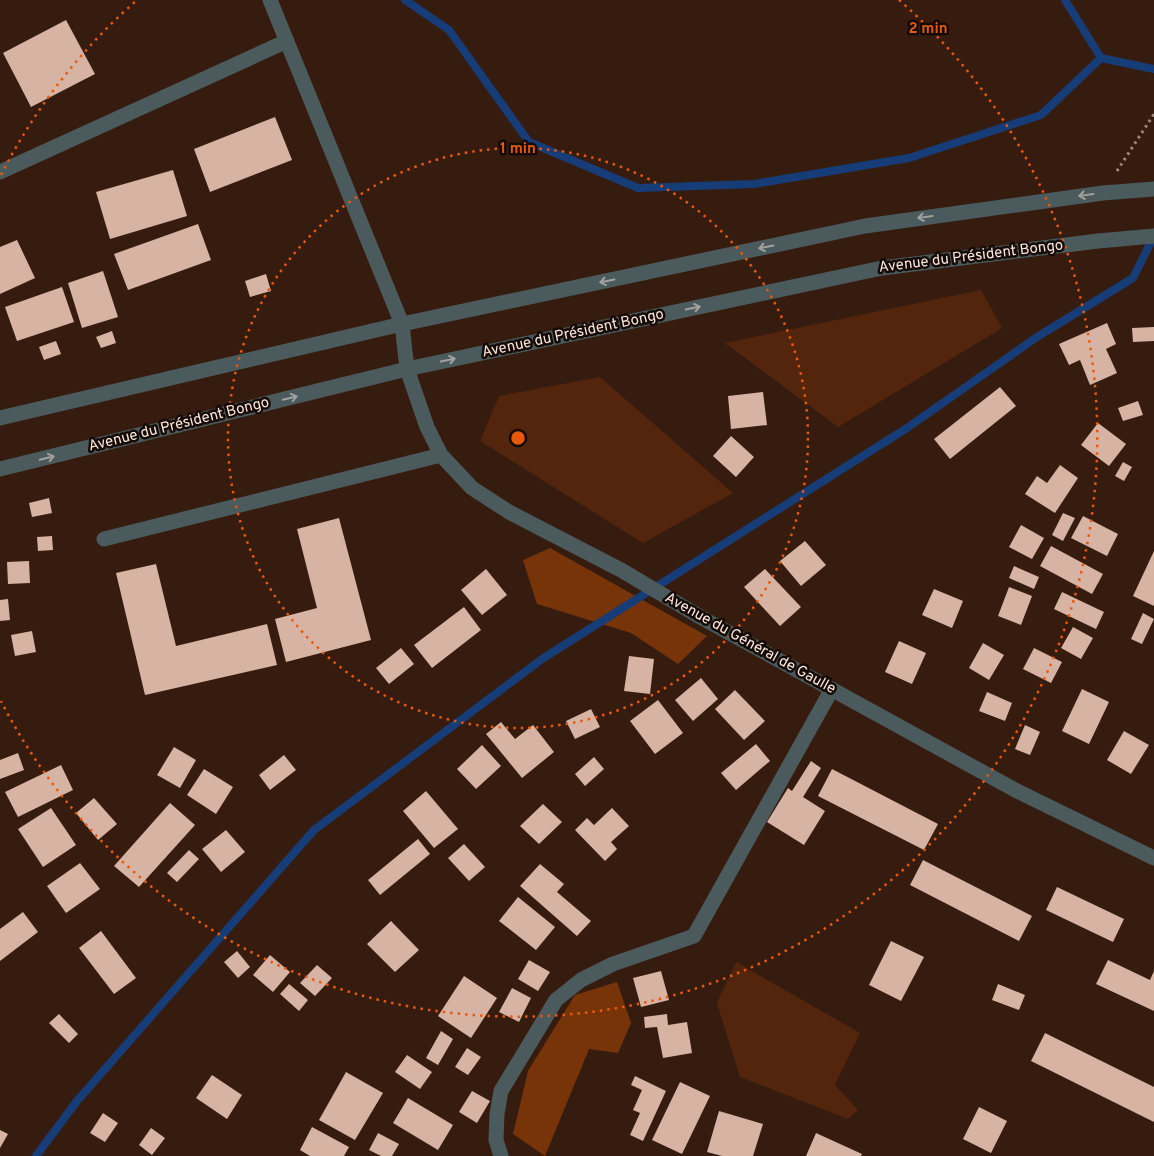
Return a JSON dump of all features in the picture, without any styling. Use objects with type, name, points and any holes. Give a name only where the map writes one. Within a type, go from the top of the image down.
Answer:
[{"type":"street","name":"Avenue du Général de Gaulle","points":[[270,0],[402,324],[408,369],[427,427],[441,455],[472,488],[509,512],[621,570],[702,618],[1017,791],[1154,858]]},
{"type":"street","points":[[0,172],[287,41]]},
{"type":"street","points":[[0,418],[402,324],[865,226],[1102,193],[1154,189]]},
{"type":"street","name":"Avenue du Président Bongo","points":[[0,469],[408,369],[882,268],[1154,236]]},
{"type":"street","points":[[104,538],[441,455]]},
{"type":"street","points":[[501,1156],[496,1140],[497,1114],[502,1091],[556,1000],[581,980],[613,964],[694,936],[832,689]]},
{"type":"path","points":[[1102,193],[1154,114]]},
{"type":"shaded area","points":[[981,290],[1002,328],[838,427],[725,343]]},
{"type":"shaded area","points":[[600,377],[733,493],[643,543],[480,441],[499,396]]},
{"type":"shaded area","points":[[550,548],[707,636],[678,664],[631,633],[537,604],[523,560]]},
{"type":"shaded area","points":[[736,962],[860,1033],[835,1085],[858,1110],[848,1119],[740,1077],[717,1003]]},
{"type":"shaded area","points":[[617,982],[631,1023],[618,1053],[589,1049],[545,1156],[513,1134],[528,1071],[575,995]]},
{"type":"building","points":[[66,20],[95,74],[31,107],[3,53]]},
{"type":"building","points":[[275,117],[292,160],[210,192],[194,149]]},
{"type":"building","points":[[173,170],[187,216],[110,239],[96,192]]},
{"type":"building","points":[[198,224],[211,260],[128,290],[114,254]]},
{"type":"building","points":[[17,240],[35,278],[0,294],[0,247]]},
{"type":"building","points":[[103,271],[118,317],[82,328],[68,283]]},
{"type":"building","points":[[266,274],[271,291],[250,297],[245,281]]},
{"type":"building","points":[[62,287],[74,322],[17,341],[5,307]]},
{"type":"building","points":[[1107,323],[1116,344],[1106,349],[1117,373],[1090,385],[1080,360],[1069,365],[1059,344]]},
{"type":"building","points":[[1154,327],[1154,341],[1133,342],[1132,328]]},
{"type":"building","points":[[112,331],[116,343],[101,348],[96,337]]},
{"type":"building","points":[[56,341],[61,354],[44,360],[39,347]]},
{"type":"building","points":[[1000,387],[1016,406],[950,459],[934,439]]},
{"type":"building","points":[[763,392],[767,425],[731,429],[728,396]]},
{"type":"building","points":[[1138,401],[1143,415],[1123,421],[1118,408]]},
{"type":"building","points":[[1098,423],[1126,444],[1109,466],[1081,445]]},
{"type":"building","points":[[731,436],[754,457],[736,477],[713,456]]},
{"type":"building","points":[[1123,462],[1132,467],[1124,481],[1115,476]]},
{"type":"building","points":[[1060,465],[1078,478],[1055,513],[1025,494],[1037,476],[1047,483]]},
{"type":"building","points":[[49,498],[52,513],[32,517],[29,503]]},
{"type":"building","points":[[1063,513],[1075,518],[1063,541],[1052,535]]},
{"type":"building","points":[[1083,516],[1118,534],[1107,556],[1071,538]]},
{"type":"building","points":[[339,518],[371,640],[286,662],[275,619],[317,608],[297,529]]},
{"type":"building","points":[[1021,525],[1044,538],[1032,559],[1009,547]]},
{"type":"building","points":[[52,536],[53,550],[38,551],[37,537]]},
{"type":"building","points":[[805,541],[826,565],[801,586],[780,561]]},
{"type":"building","points":[[1051,546],[1103,574],[1092,594],[1040,566]]},
{"type":"building","points":[[1154,551],[1154,606],[1133,596]]},
{"type":"building","points":[[29,561],[30,583],[8,584],[7,562]]},
{"type":"building","points":[[156,564],[176,646],[267,624],[277,665],[145,695],[116,573]]},
{"type":"building","points":[[1014,566],[1039,577],[1034,589],[1009,578]]},
{"type":"building","points":[[486,569],[507,595],[482,615],[461,590]]},
{"type":"building","points":[[765,569],[801,607],[780,626],[744,587]]},
{"type":"building","points":[[1009,587],[1032,596],[1021,625],[998,616]]},
{"type":"building","points":[[934,589],[963,601],[952,628],[922,615]]},
{"type":"building","points":[[1062,592],[1104,612],[1096,629],[1054,609]]},
{"type":"building","points":[[8,599],[10,620],[0,621],[0,600]]},
{"type":"building","points":[[464,607],[481,630],[432,668],[414,645]]},
{"type":"building","points":[[1143,613],[1154,619],[1142,644],[1131,639]]},
{"type":"building","points":[[1073,627],[1093,638],[1081,659],[1061,648]]},
{"type":"building","points":[[32,631],[36,652],[15,656],[11,635]]},
{"type":"building","points":[[899,641],[926,653],[912,684],[885,672]]},
{"type":"building","points":[[983,643],[1004,655],[989,680],[969,668]]},
{"type":"building","points":[[401,648],[414,664],[389,684],[376,668]]},
{"type":"building","points":[[1034,648],[1062,662],[1051,683],[1023,669]]},
{"type":"building","points":[[629,656],[654,659],[650,694],[624,691]]},
{"type":"building","points":[[701,678],[718,699],[693,721],[675,700]]},
{"type":"building","points":[[1082,689],[1109,702],[1089,744],[1062,731]]},
{"type":"building","points":[[735,690],[765,721],[744,740],[715,709]]},
{"type":"building","points":[[987,692],[1012,703],[1005,721],[979,711]]},
{"type":"building","points":[[658,700],[683,733],[655,754],[630,721]]},
{"type":"building","points":[[591,709],[600,727],[575,739],[566,721]]},
{"type":"building","points":[[501,722],[515,739],[533,725],[554,752],[522,778],[486,734]]},
{"type":"building","points":[[1025,725],[1040,732],[1030,755],[1015,749]]},
{"type":"building","points":[[1124,731],[1149,745],[1131,774],[1107,760]]},
{"type":"building","points":[[756,744],[770,761],[736,790],[721,773]]},
{"type":"building","points":[[482,745],[501,766],[476,789],[457,769]]},
{"type":"building","points":[[174,747],[196,760],[180,788],[157,775]]},
{"type":"building","points":[[18,753],[24,770],[0,779],[0,760]]},
{"type":"building","points":[[284,755],[296,770],[270,790],[259,775]]},
{"type":"building","points":[[594,757],[604,769],[585,786],[575,774]]},
{"type":"building","points":[[811,761],[821,768],[803,797],[825,811],[804,845],[767,822],[788,788],[792,791]]},
{"type":"building","points":[[61,765],[73,790],[18,817],[5,792]]},
{"type":"building","points":[[204,769],[233,787],[216,814],[187,795]]},
{"type":"building","points":[[832,769],[938,824],[924,850],[818,796]]},
{"type":"building","points":[[426,791],[458,829],[434,848],[403,811]]},
{"type":"building","points":[[94,798],[117,824],[98,840],[76,813]]},
{"type":"building","points":[[170,803],[195,825],[139,887],[114,866]]},
{"type":"building","points":[[543,804],[562,822],[539,844],[520,826]]},
{"type":"building","points":[[51,808],[76,845],[43,867],[18,829]]},
{"type":"building","points":[[612,808],[629,826],[611,842],[617,849],[605,861],[575,830],[587,818],[594,825]]},
{"type":"building","points":[[226,830],[245,852],[221,872],[202,849]]},
{"type":"building","points":[[418,839],[430,854],[380,895],[368,880]]},
{"type":"building","points":[[464,844],[485,867],[469,881],[448,858]]},
{"type":"building","points":[[189,850],[199,859],[177,882],[167,873]]},
{"type":"building","points":[[923,860],[1032,916],[1019,941],[910,885]]},
{"type":"building","points":[[80,863],[100,889],[66,913],[47,886]]},
{"type":"building","points":[[540,864],[564,884],[557,892],[591,921],[577,936],[520,886]]},
{"type":"building","points":[[1057,887],[1124,919],[1113,942],[1046,910]]},
{"type":"building","points":[[518,897],[555,927],[536,950],[499,921]]},
{"type":"building","points":[[23,912],[38,932],[0,961],[0,929]]},
{"type":"building","points":[[391,921],[419,950],[395,972],[367,944]]},
{"type":"building","points":[[101,931],[136,978],[114,994],[79,948]]},
{"type":"building","points":[[891,941],[924,957],[901,1001],[869,985]]},
{"type":"building","points":[[237,951],[250,967],[238,978],[224,962]]},
{"type":"building","points":[[270,955],[290,972],[273,992],[253,975]]},
{"type":"building","points":[[529,960],[550,972],[538,991],[518,979]]},
{"type":"building","points":[[1108,960],[1150,980],[1154,971],[1154,1011],[1096,984]]},
{"type":"building","points":[[317,965],[332,978],[315,996],[300,983]]},
{"type":"building","points":[[661,971],[669,1000],[641,1007],[633,978]]},
{"type":"building","points":[[464,976],[497,998],[471,1038],[438,1016]]},
{"type":"building","points":[[289,984],[308,1000],[299,1011],[280,994]]},
{"type":"building","points":[[998,984],[1025,995],[1019,1010],[992,1000]]},
{"type":"building","points":[[512,988],[531,998],[519,1022],[499,1012]]},
{"type":"building","points":[[59,1014],[78,1034],[69,1043],[49,1023]]},
{"type":"building","points":[[667,1014],[668,1025],[687,1022],[692,1053],[663,1058],[657,1027],[645,1028],[644,1017]]},
{"type":"building","points":[[441,1031],[453,1039],[438,1065],[426,1058]]},
{"type":"building","points":[[1045,1033],[1154,1087],[1154,1122],[1031,1061]]},
{"type":"building","points":[[467,1048],[481,1057],[468,1075],[455,1067]]},
{"type":"building","points":[[407,1055],[432,1072],[420,1089],[395,1072]]},
{"type":"building","points":[[346,1072],[383,1093],[355,1140],[319,1120]]},
{"type":"building","points":[[212,1075],[242,1095],[227,1119],[196,1098]]},
{"type":"building","points":[[635,1076],[666,1091],[643,1141],[630,1135],[640,1113],[633,1110],[642,1090],[631,1085]]},
{"type":"building","points":[[680,1082],[710,1096],[682,1154],[652,1140]]},
{"type":"building","points":[[472,1091],[490,1101],[477,1123],[459,1112]]},
{"type":"building","points":[[408,1098],[453,1125],[438,1150],[393,1123]]},
{"type":"building","points":[[979,1107],[1007,1121],[991,1153],[963,1139]]},
{"type":"building","points":[[719,1111],[763,1124],[753,1156],[722,1156],[707,1152]]},
{"type":"building","points":[[103,1113],[118,1123],[105,1142],[90,1133]]},
{"type":"building","points":[[312,1127],[349,1147],[344,1156],[310,1156],[300,1150]]},
{"type":"building","points":[[151,1128],[165,1138],[152,1155],[139,1145]]},
{"type":"building","points":[[0,1130],[8,1134],[0,1148]]},
{"type":"building","points":[[378,1133],[399,1144],[392,1156],[381,1156],[369,1150]]},
{"type":"building","points":[[816,1133],[862,1154],[861,1156],[806,1156]]},
{"type":"waterway","points":[[405,0],[449,30],[529,142],[638,188],[754,184],[909,158],[1041,115],[1101,58]]},
{"type":"waterway","points":[[1065,0],[1101,58],[1154,69]]},
{"type":"waterway","points":[[36,1156],[77,1101],[314,830],[542,659],[907,428],[1037,337],[1133,278],[1154,236]]}]
